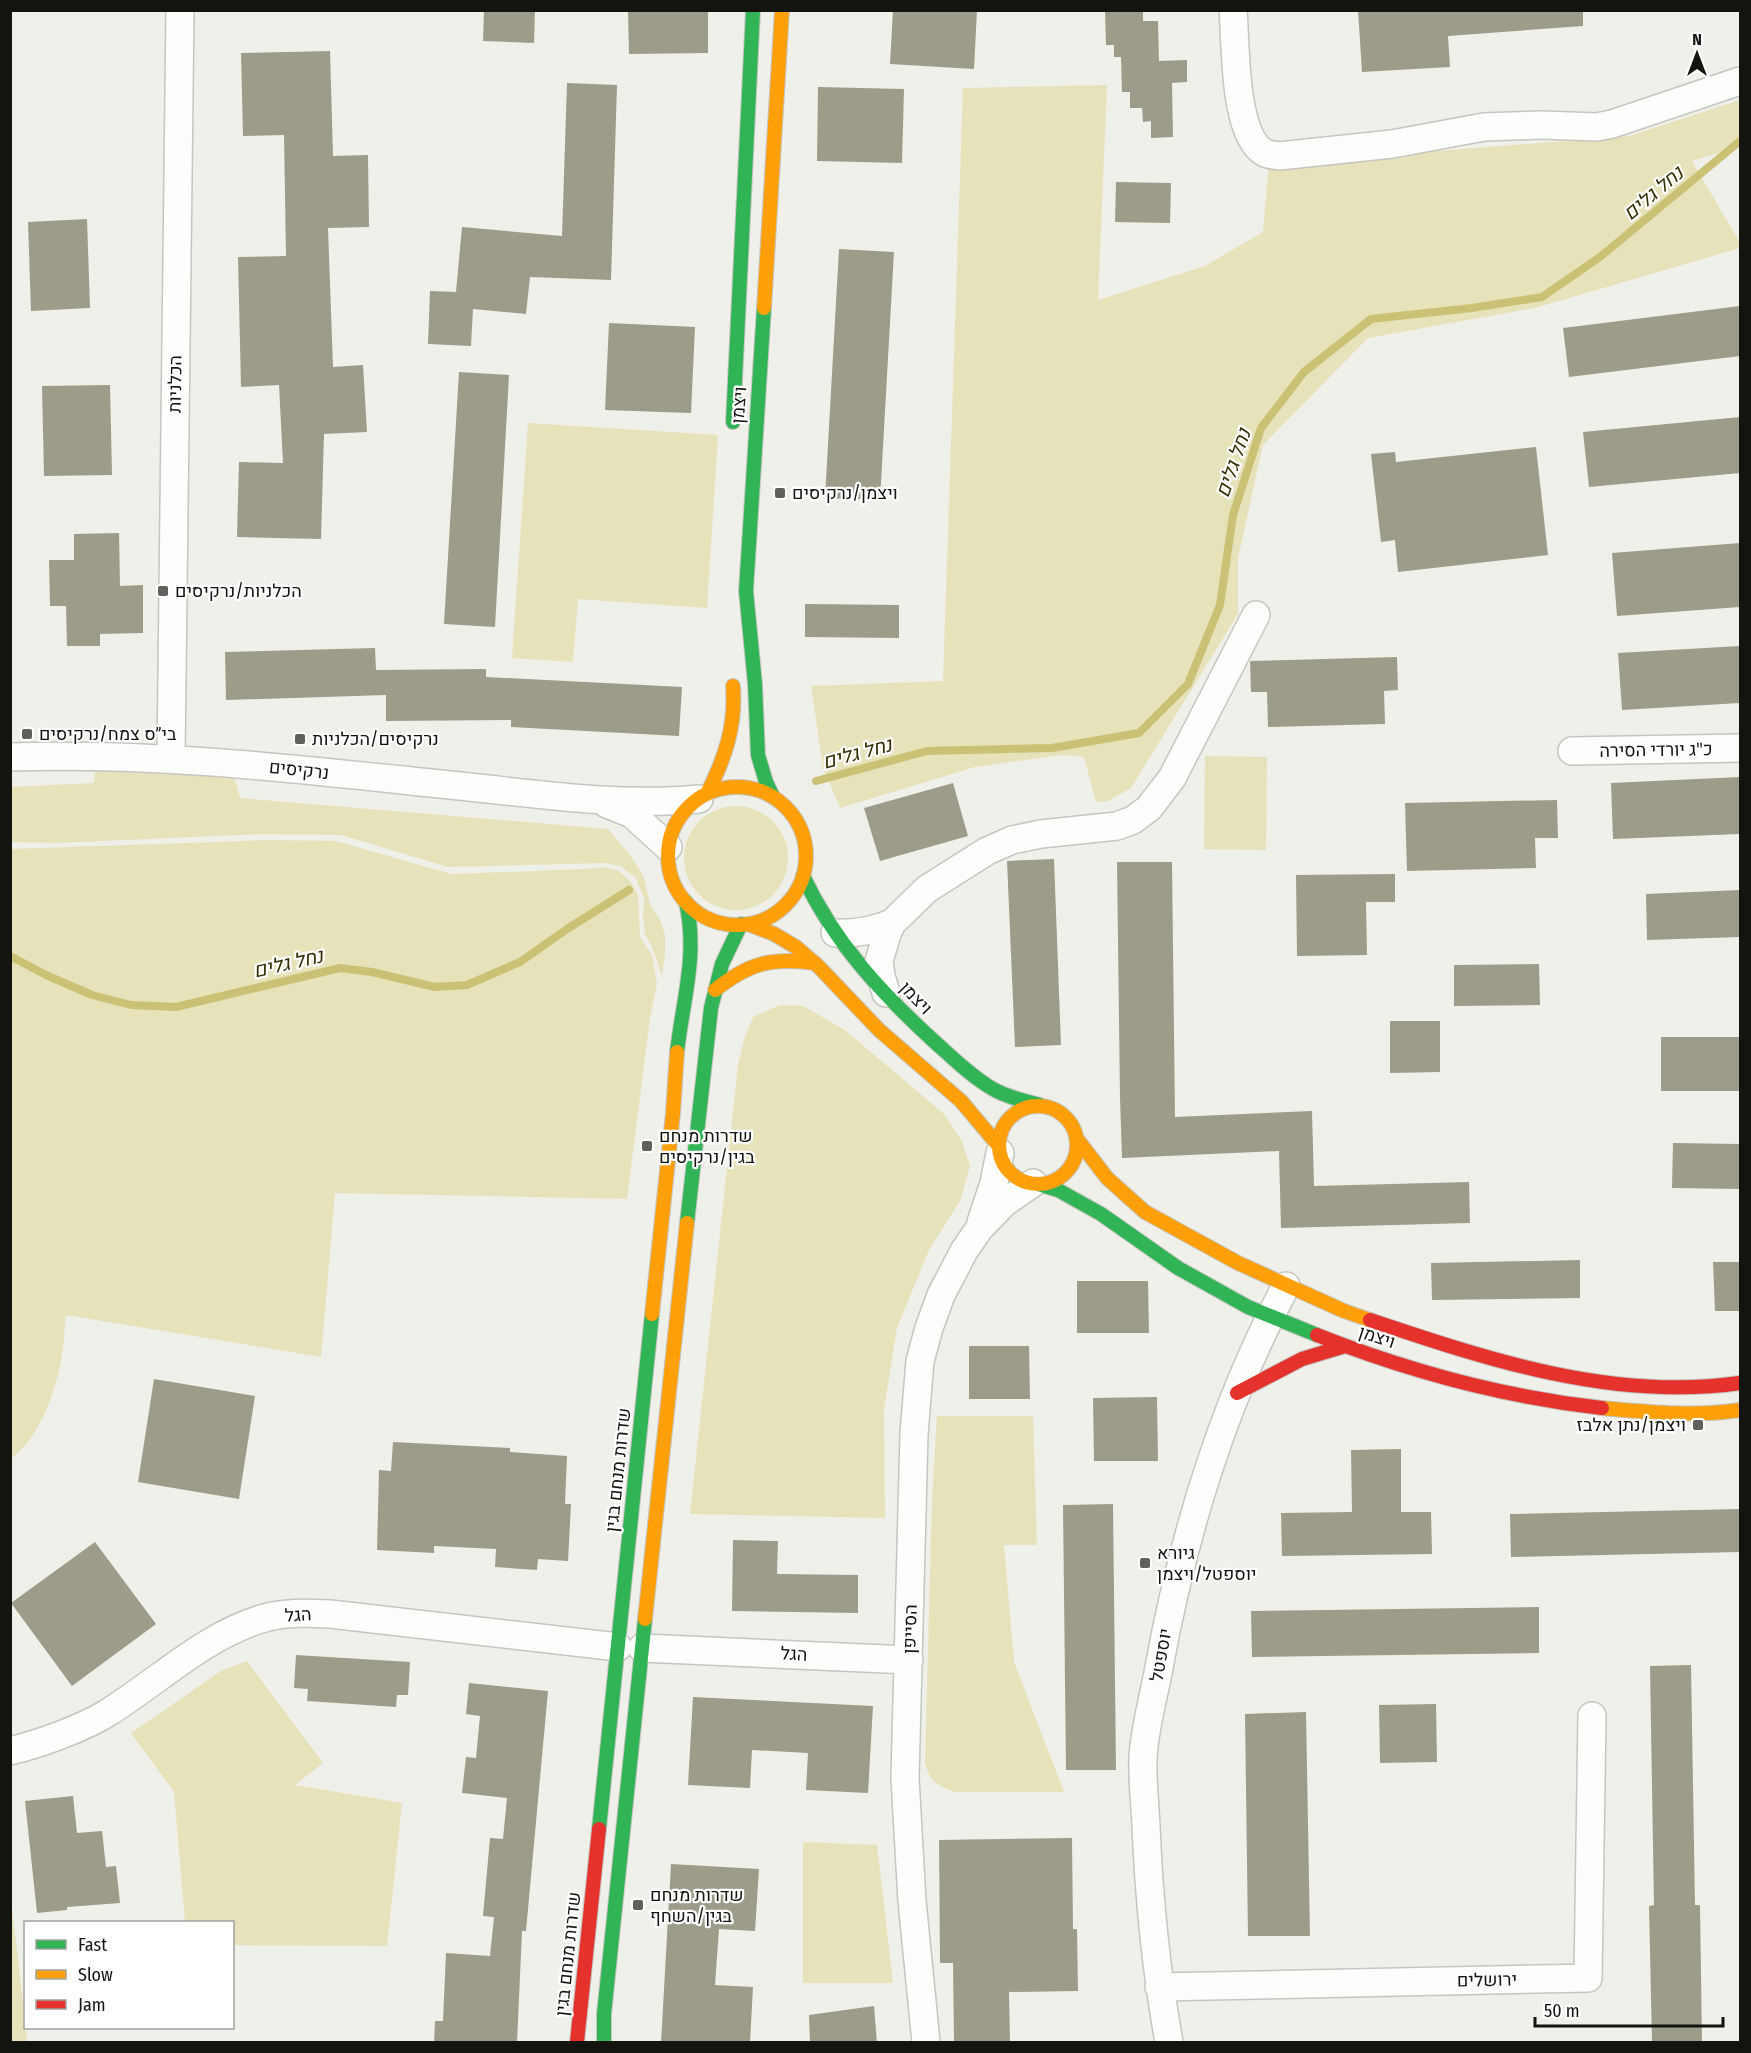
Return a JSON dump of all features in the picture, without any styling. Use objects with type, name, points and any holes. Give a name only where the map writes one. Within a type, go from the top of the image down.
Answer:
[{"type":"street","name":"הכלניות","points":[[171,758],[180,10]]},
{"type":"street","name":"ויצמן","points":[[733,437],[753,10]]},
{"type":"street","name":"ויצמן","points":[[773,797],[761,773],[757,755],[755,684],[746,591],[782,10]]},
{"type":"street","points":[[1233,10],[1241,115],[1247,132],[1255,143],[1265,153],[1279,156],[1392,144],[1484,127],[1542,125],[1597,127],[1740,81]]},
{"type":"street","points":[[835,933],[856,934],[892,923],[927,890],[987,851],[1012,840],[1041,834],[1117,826],[1133,820],[1149,808],[1172,778],[1256,615]]},
{"type":"street","points":[[703,797],[726,754],[732,734],[734,696],[731,672]]},
{"type":"street","name":"כ\"ג יורדי הסירה","points":[[1572,751],[1740,748]]},
{"type":"street","name":"נרקיסים","points":[[10,757],[171,758],[586,799],[660,801],[703,797]]},
{"type":"street","points":[[729,788],[751,789],[773,797],[790,812],[802,831],[806,854],[803,876],[793,897],[777,913],[756,923],[734,925],[712,921],[692,909],[677,892],[669,870],[668,847],[674,826],[688,807],[703,797],[729,788]]},
{"type":"street","name":"נרקיסים","points":[[586,799],[612,805],[632,814],[668,847]]},
{"type":"street","name":"ויצמן","points":[[803,876],[820,913],[835,933],[886,993],[925,1033],[976,1078],[994,1090],[1040,1105]]},
{"type":"street","name":"שדרות מנחם בגין","points":[[604,2043],[604,2014],[630,1648],[676,1068],[693,952],[692,927],[686,902]]},
{"type":"street","points":[[886,993],[879,961],[882,946],[892,923]]},
{"type":"street","points":[[745,924],[774,934],[796,947],[815,963],[879,1030],[961,1101],[999,1149],[1006,1168],[1015,1177],[1026,1182],[1051,1182],[1068,1170],[1077,1153],[1077,1139],[1073,1126],[1065,1116],[1040,1105],[1026,1107],[1006,1121],[1000,1132],[999,1149]]},
{"type":"street","name":"שדרות מנחם בגין","points":[[577,2043],[630,1648],[706,1037],[715,990],[731,944],[745,924]]},
{"type":"street","points":[[715,990],[728,978],[757,963],[776,960],[815,963]]},
{"type":"street","name":"ויצמן","points":[[1077,1139],[1107,1178],[1145,1212],[1238,1263],[1344,1311],[1456,1349],[1573,1378],[1650,1387],[1740,1383]]},
{"type":"street","name":"הסייפן","points":[[979,1229],[994,1183],[999,1149]]},
{"type":"street","name":"ויצמן","points":[[1036,1183],[1079,1201],[1101,1214],[1178,1268],[1223,1294],[1270,1316],[1345,1346],[1437,1376],[1519,1396],[1653,1413],[1714,1414],[1740,1410]]},
{"type":"street","name":"הסייפן","points":[[926,2043],[912,1901],[905,1778],[914,1434],[920,1361],[940,1295],[960,1258],[979,1229],[1004,1203],[1036,1183]]},
{"type":"street","name":"יוספטל","points":[[1169,2043],[1159,1987],[1149,1895],[1143,1756],[1172,1597],[1196,1508],[1237,1393],[1270,1316],[1286,1286]]},
{"type":"street","points":[[1237,1393],[1303,1357],[1345,1346]]},
{"type":"street","name":"הגל","points":[[10,1751],[66,1732],[107,1713],[197,1652],[231,1632],[262,1618],[296,1613],[330,1614],[630,1648],[909,1660]]},
{"type":"street","name":"ירושלים","points":[[1159,1987],[1588,1978],[1592,1716]]},
{"type":"shaded area","points":[[1107,85],[1098,300],[1205,266],[1263,232],[1269,164],[1629,136],[1740,100],[1740,146],[1692,161],[1740,243],[1740,248],[1535,308],[1368,338],[1263,445],[1238,558],[1238,614],[1131,788],[1108,801],[1096,802],[1084,757],[1062,755],[975,767],[840,808],[823,767],[811,686],[943,681],[963,88]]},
{"type":"shaded area","points":[[528,423],[718,435],[707,608],[578,599],[573,662],[512,658]]},
{"type":"shaded area","points":[[1205,756],[1267,757],[1266,850],[1204,849]]},
{"type":"shaded area","points":[[95,771],[234,777],[240,798],[608,829],[643,875],[650,904],[660,920],[665,935],[662,976],[645,934],[644,897],[635,877],[620,866],[605,863],[448,867],[341,835],[262,834],[57,843],[11,842],[10,787],[94,783]]},
{"type":"shaded area","points":[[736,806],[756,810],[773,821],[784,838],[788,858],[784,878],[773,895],[756,906],[736,910],[716,906],[699,895],[688,878],[684,858],[688,838],[699,821],[716,810]]},
{"type":"shaded area","points":[[267,840],[336,841],[451,874],[603,867],[619,871],[630,881],[638,895],[640,937],[652,955],[657,984],[650,1018],[627,1199],[335,1193],[321,1357],[66,1315],[61,1360],[49,1404],[37,1429],[11,1459],[11,849]]},
{"type":"shaded area","points":[[780,1005],[803,1006],[845,1030],[944,1114],[962,1141],[970,1166],[960,1201],[929,1250],[897,1328],[884,1409],[885,1518],[690,1514],[738,1065],[753,1017]]},
{"type":"shaded area","points":[[937,1416],[1033,1416],[1037,1545],[1004,1545],[1014,1662],[1064,1792],[954,1792],[934,1782],[927,1769],[925,1762],[932,1499]]},
{"type":"shaded area","points":[[247,1661],[323,1763],[295,1785],[402,1803],[387,1946],[234,1945],[234,1921],[185,1921],[174,1792],[131,1733],[221,1671]]},
{"type":"shaded area","points":[[803,1842],[877,1845],[893,1983],[803,1983]]},
{"type":"shaded area","points":[[10,1891],[27,2042],[11,2042]]},
{"type":"building","points":[[484,10],[535,10],[534,43],[483,41]]},
{"type":"building","points":[[628,10],[708,10],[708,53],[629,54]]},
{"type":"building","points":[[893,10],[977,10],[974,69],[890,64]]},
{"type":"building","points":[[1105,10],[1143,10],[1143,21],[1158,21],[1159,61],[1187,60],[1187,82],[1172,83],[1173,137],[1151,138],[1151,121],[1143,122],[1142,108],[1130,108],[1130,92],[1122,92],[1121,57],[1114,57],[1114,45],[1106,45]]},
{"type":"building","points":[[1358,10],[1583,10],[1583,26],[1448,36],[1450,67],[1362,72]]},
{"type":"building","points":[[330,51],[333,156],[368,155],[369,227],[328,228],[333,367],[363,365],[367,432],[324,434],[321,539],[237,537],[239,462],[283,463],[279,385],[241,387],[238,257],[286,256],[284,135],[243,136],[241,53]]},
{"type":"building","points":[[567,83],[617,85],[611,280],[530,277],[526,314],[473,309],[471,346],[428,344],[430,291],[456,292],[462,227],[562,236]]},
{"type":"building","points":[[818,87],[904,89],[902,163],[817,161]]},
{"type":"building","points":[[1116,182],[1171,183],[1170,223],[1115,222]]},
{"type":"building","points":[[87,219],[90,308],[31,311],[28,222]]},
{"type":"building","points":[[839,249],[894,252],[880,500],[825,498]]},
{"type":"building","points":[[1740,306],[1740,356],[1569,377],[1563,328]]},
{"type":"building","points":[[609,323],[695,327],[691,413],[605,410]]},
{"type":"building","points":[[459,372],[509,375],[495,627],[444,624]]},
{"type":"building","points":[[110,385],[112,475],[44,476],[42,386]]},
{"type":"building","points":[[1740,417],[1740,473],[1589,487],[1583,432]]},
{"type":"building","points":[[1536,447],[1548,555],[1398,572],[1395,540],[1381,542],[1371,454],[1395,452],[1396,462]]},
{"type":"building","points":[[119,533],[120,586],[143,585],[143,633],[100,634],[100,646],[67,646],[66,606],[50,606],[49,560],[74,560],[74,534]]},
{"type":"building","points":[[1740,543],[1740,607],[1617,616],[1612,553]]},
{"type":"building","points":[[805,604],[899,605],[899,638],[805,637]]},
{"type":"building","points":[[1740,646],[1740,703],[1622,710],[1618,653]]},
{"type":"building","points":[[375,648],[376,670],[486,669],[486,677],[682,687],[679,736],[511,727],[511,720],[386,721],[386,695],[226,700],[225,652]]},
{"type":"building","points":[[1397,657],[1398,690],[1384,691],[1385,724],[1268,727],[1267,692],[1251,692],[1250,661]]},
{"type":"building","points":[[1740,777],[1740,834],[1613,839],[1611,783]]},
{"type":"building","points":[[953,783],[968,836],[880,861],[864,808]]},
{"type":"building","points":[[1557,800],[1558,838],[1535,838],[1536,868],[1407,871],[1405,803]]},
{"type":"building","points":[[1054,859],[1061,1045],[1015,1047],[1007,861]]},
{"type":"building","points":[[1117,862],[1172,862],[1175,1117],[1312,1111],[1314,1186],[1469,1182],[1470,1223],[1281,1228],[1279,1151],[1122,1158]]},
{"type":"building","points":[[1395,874],[1395,902],[1366,902],[1367,955],[1297,956],[1296,875]]},
{"type":"building","points":[[1740,890],[1740,937],[1647,940],[1646,894]]},
{"type":"building","points":[[1539,964],[1540,1005],[1454,1006],[1454,965]]},
{"type":"building","points":[[1390,1021],[1440,1021],[1440,1072],[1390,1073]]},
{"type":"building","points":[[1661,1037],[1740,1037],[1740,1091],[1661,1091]]},
{"type":"building","points":[[1673,1143],[1740,1144],[1740,1189],[1672,1188]]},
{"type":"building","points":[[1580,1260],[1580,1298],[1432,1300],[1431,1263]]},
{"type":"building","points":[[1713,1262],[1740,1262],[1740,1311],[1715,1311]]},
{"type":"building","points":[[1077,1281],[1148,1281],[1149,1333],[1077,1333]]},
{"type":"building","points":[[969,1346],[1029,1346],[1030,1399],[969,1399]]},
{"type":"building","points":[[154,1379],[255,1396],[239,1499],[138,1482]]},
{"type":"building","points":[[1157,1397],[1158,1461],[1094,1461],[1093,1398]]},
{"type":"building","points":[[393,1442],[510,1448],[510,1452],[567,1456],[565,1504],[571,1504],[568,1561],[538,1559],[537,1570],[495,1567],[496,1549],[434,1546],[434,1553],[377,1550],[379,1470],[391,1471]]},
{"type":"building","points":[[1401,1449],[1401,1512],[1431,1512],[1432,1554],[1282,1556],[1281,1513],[1352,1512],[1351,1450]]},
{"type":"building","points":[[1113,1504],[1116,1770],[1066,1770],[1063,1505]]},
{"type":"building","points":[[1740,1509],[1740,1552],[1511,1557],[1510,1514]]},
{"type":"building","points":[[733,1540],[778,1541],[777,1574],[858,1575],[858,1613],[732,1611]]},
{"type":"building","points":[[95,1542],[156,1624],[72,1686],[11,1603]]},
{"type":"building","points":[[1539,1607],[1539,1653],[1252,1657],[1251,1611]]},
{"type":"building","points":[[296,1655],[410,1662],[408,1695],[397,1695],[396,1707],[307,1701],[308,1689],[294,1688]]},
{"type":"building","points":[[1691,1665],[1695,1905],[1700,1905],[1702,2043],[1652,2043],[1649,1906],[1654,1905],[1650,1666]]},
{"type":"building","points":[[469,1683],[548,1691],[526,1931],[522,1931],[517,2043],[434,2043],[435,2021],[443,2021],[446,1953],[490,1956],[494,1917],[483,1916],[490,1838],[503,1839],[507,1798],[462,1793],[466,1757],[476,1758],[480,1716],[466,1714]]},
{"type":"building","points":[[693,1697],[873,1706],[868,1793],[806,1790],[808,1753],[752,1750],[750,1788],[688,1785]]},
{"type":"building","points":[[1436,1704],[1437,1762],[1380,1763],[1379,1705]]},
{"type":"building","points":[[1306,1712],[1310,1936],[1248,1936],[1245,1714]]},
{"type":"building","points":[[73,1796],[77,1833],[102,1831],[106,1867],[116,1866],[120,1903],[67,1907],[67,1910],[37,1913],[25,1801]]},
{"type":"building","points":[[1072,1838],[1073,1929],[1077,1929],[1078,1991],[1009,1992],[1010,2043],[954,2043],[953,1963],[940,1963],[939,1840]]},
{"type":"building","points":[[671,1864],[759,1869],[755,1931],[719,1929],[715,1985],[753,1987],[750,2043],[661,2043]]},
{"type":"building","points":[[874,2006],[877,2043],[810,2043],[809,2015]]},
{"type":"waterway","name":"נחל גלים","points":[[816,781],[927,751],[1052,748],[1139,733],[1188,684],[1220,605],[1233,515],[1261,428],[1304,372],[1371,319],[1472,308],[1542,297],[1600,257],[1740,141]]},
{"type":"waterway","name":"נחל גלים","points":[[10,956],[92,995],[131,1005],[176,1007],[340,968],[372,972],[435,987],[467,985],[520,962],[629,890]]},
{"type":"traffic: fast","points":[[733,422],[753,10]]},
{"type":"traffic: fast","points":[[764,308],[746,591],[755,684],[758,755],[773,797]]},
{"type":"traffic: fast","points":[[803,876],[815,900],[844,945],[897,1006],[963,1068],[985,1084],[1010,1097],[1040,1105]]},
{"type":"traffic: fast","points":[[677,1052],[690,959],[686,902]]},
{"type":"traffic: fast","points":[[687,1223],[711,1008],[722,964],[741,924]]},
{"type":"traffic: fast","points":[[1038,1184],[1058,1190],[1101,1214],[1178,1268],[1248,1307],[1317,1335]]},
{"type":"traffic: fast","points":[[599,1829],[652,1314]]},
{"type":"traffic: fast","points":[[604,2042],[604,2014],[645,1619]]},
{"type":"traffic: slow","points":[[764,308],[782,10]]},
{"type":"traffic: slow","points":[[707,794],[728,742],[733,715],[733,686]]},
{"type":"traffic: slow","points":[[737,787],[763,792],[786,807],[801,830],[806,856],[801,882],[786,905],[763,920],[737,925],[711,920],[688,905],[673,882],[668,856],[673,830],[688,807],[711,792],[737,787]]},
{"type":"traffic: slow","points":[[748,924],[774,934],[796,947],[819,967],[879,1030],[961,1101],[998,1145]]},
{"type":"traffic: slow","points":[[715,990],[739,974],[762,964],[786,961],[815,963]]},
{"type":"traffic: slow","points":[[652,1314],[673,1113],[677,1052]]},
{"type":"traffic: slow","points":[[1038,1106],[1053,1109],[1066,1117],[1074,1130],[1077,1145],[1074,1160],[1066,1173],[1053,1181],[1038,1184],[1023,1181],[1010,1173],[1002,1160],[999,1145],[1002,1130],[1010,1117],[1023,1109],[1038,1106]]},
{"type":"traffic: slow","points":[[1077,1139],[1107,1178],[1145,1212],[1238,1263],[1344,1311],[1370,1320]]},
{"type":"traffic: slow","points":[[645,1619],[687,1223]]},
{"type":"traffic: slow","points":[[1602,1408],[1688,1413],[1740,1410]]},
{"type":"traffic: jam","points":[[1370,1320],[1506,1362],[1598,1382],[1693,1387],[1740,1383]]},
{"type":"traffic: jam","points":[[1317,1335],[1386,1360],[1457,1381],[1529,1397],[1602,1408]]},
{"type":"traffic: jam","points":[[1237,1393],[1302,1359],[1345,1346]]},
{"type":"traffic: jam","points":[[577,2042],[599,1829]]},
{"type":"place","name":"ויצמן/נרקיסים","points":[[780,493]]},
{"type":"place","name":"הכלניות/נרקיסים","points":[[163,591]]},
{"type":"place","name":"בי״ס צמח/נרקיסים","points":[[27,734]]},
{"type":"place","name":"נרקיסים/הכלניות","points":[[300,739]]},
{"type":"place","name":"שדרות מנחם בגין/נרקיסים","points":[[647,1146]]},
{"type":"place","name":"ויצמן/נתן אלבז","points":[[1698,1425]]},
{"type":"place","name":"גיורא יוספטל/ויצמן","points":[[1145,1563]]},
{"type":"place","name":"שדרות מנחם בגין/השחף","points":[[638,1905]]}]
